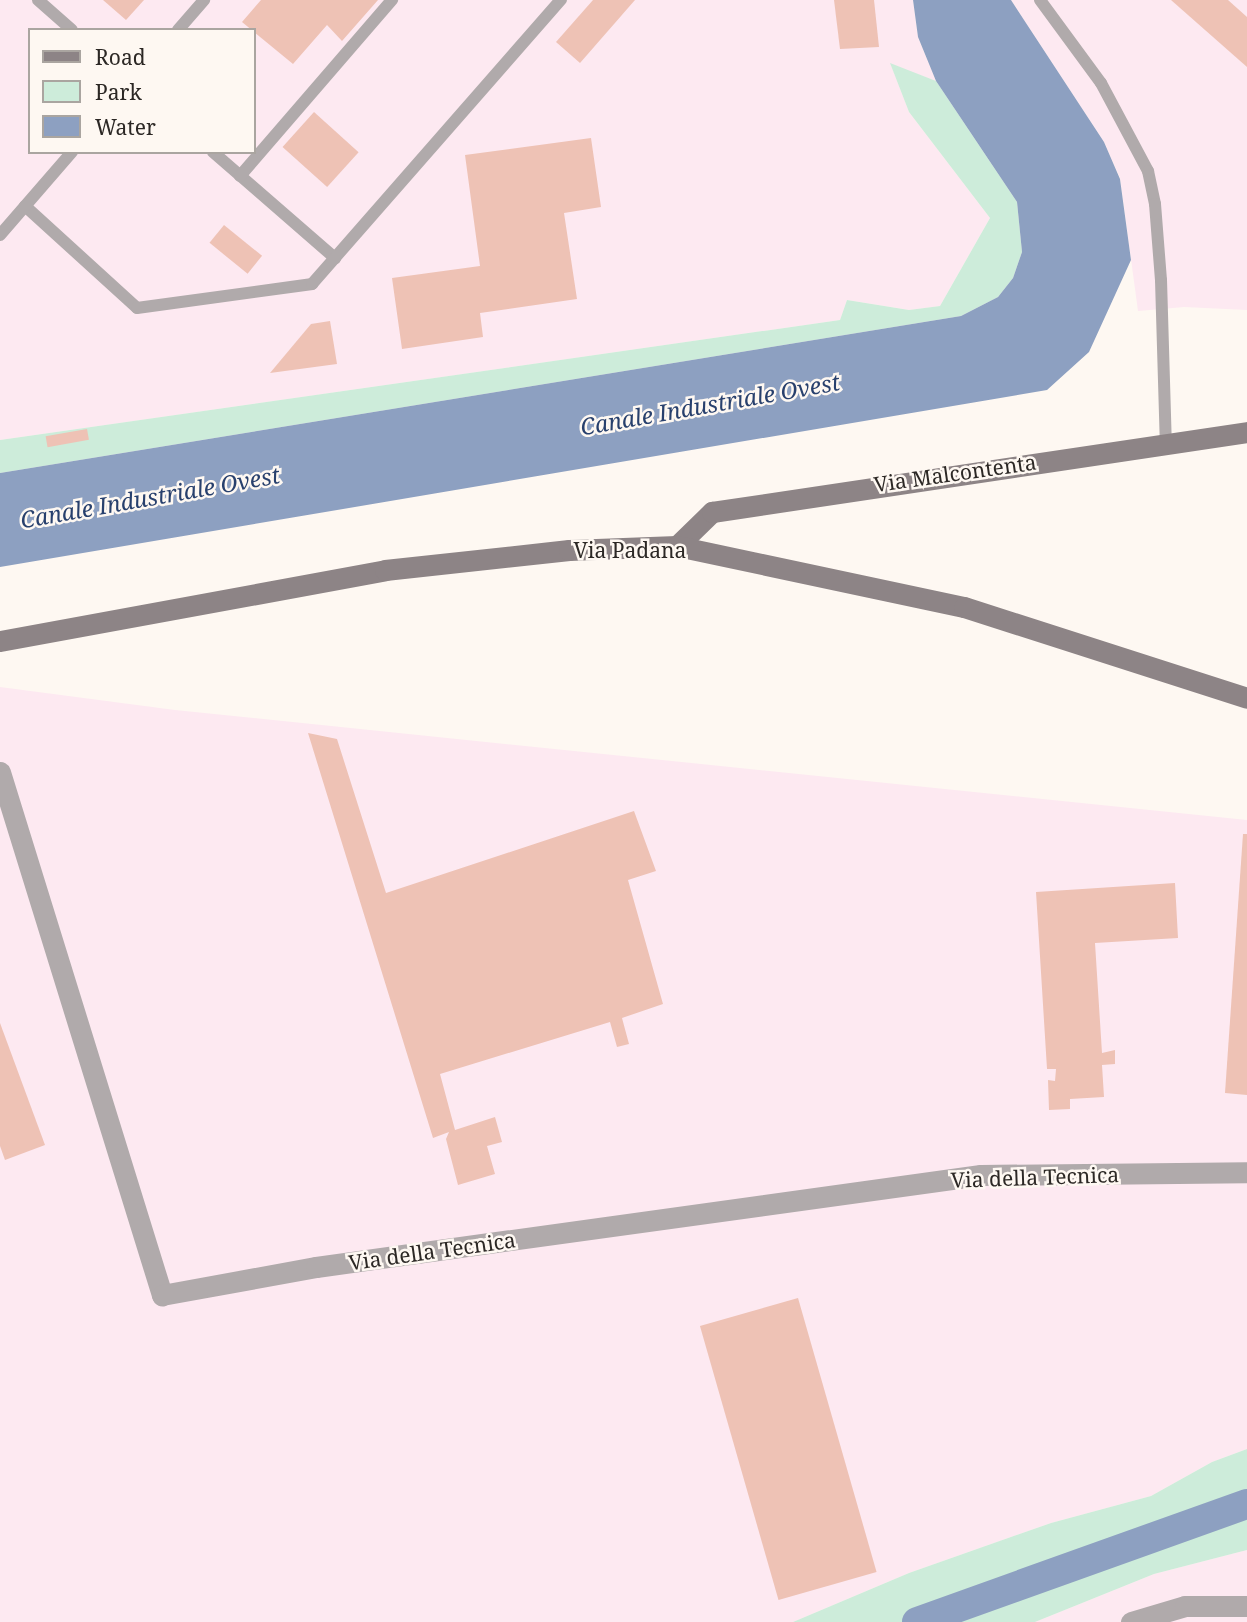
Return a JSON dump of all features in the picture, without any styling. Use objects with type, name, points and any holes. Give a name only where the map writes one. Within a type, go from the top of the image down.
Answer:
[{"type":"main road","name":"Via Malcontenta","points":[[677,546],[712,512],[1247,432]]},
{"type":"main road","name":"Via Padana","points":[[0,641],[385,570],[569,550],[677,546],[964,607],[1247,698]]},
{"type":"street","name":"Via della Tecnica","points":[[0,772],[162,1295],[316,1267],[981,1174],[1247,1172]]},
{"type":"street","points":[[1132,1622],[1185,1606],[1247,1606]]},
{"type":"lane","points":[[38,0],[70,28]]},
{"type":"lane","points":[[180,28],[204,0]]},
{"type":"lane","points":[[240,176],[391,0]]},
{"type":"lane","points":[[25,206],[137,308],[312,284],[561,0]]},
{"type":"lane","points":[[1040,0],[1101,83],[1147,171],[1156,204],[1166,444]]},
{"type":"lane","points":[[0,235],[70,154]]},
{"type":"lane","points":[[215,154],[335,258]]},
{"type":"shaded area","points":[[0,0],[913,0],[918,37],[936,81],[891,65],[909,112],[990,218],[940,306],[909,310],[847,300],[840,320],[0,440]]},
{"type":"shaded area","points":[[1011,0],[1247,0],[1247,310],[1184,307],[1138,311],[1120,178],[1104,142]]},
{"type":"shaded area","points":[[0,687],[175,710],[1247,820],[1247,1449],[1212,1462],[1151,1496],[1051,1523],[909,1573],[793,1622],[0,1622]]},
{"type":"shaded area","points":[[1247,1550],[1247,1622],[1035,1622],[1154,1574]]},
{"type":"green space","points":[[890,63],[936,81],[1017,202],[1022,252],[1013,278],[998,297],[961,316],[0,473],[0,440],[840,320],[847,300],[909,310],[940,306],[990,218],[909,112]]},
{"type":"green space","points":[[1247,1449],[1247,1550],[1154,1574],[1035,1622],[793,1622],[909,1573],[1051,1523],[1151,1496],[1212,1462]]},
{"type":"water","name":"Canale Industriale Ovest","points":[[913,0],[1011,0],[1104,142],[1120,179],[1131,260],[1089,352],[1047,390],[0,567],[0,473],[961,316],[998,297],[1013,278],[1022,252],[1017,202],[936,81],[918,37]]},
{"type":"building","points":[[103,0],[144,0],[126,20]]},
{"type":"building","points":[[261,0],[378,0],[342,41],[327,25],[293,64],[256,34],[256,28],[249,28],[242,22]]},
{"type":"building","points":[[593,0],[635,0],[580,63],[556,42]]},
{"type":"building","points":[[834,0],[874,0],[879,47],[840,49]]},
{"type":"building","points":[[1171,0],[1228,0],[1247,17],[1247,67]]},
{"type":"building","points":[[314,112],[359,152],[327,187],[283,147]]},
{"type":"building","points":[[591,138],[601,207],[564,213],[577,299],[480,313],[483,337],[402,349],[392,278],[480,266],[465,155]]},
{"type":"building","points":[[224,225],[262,256],[248,274],[210,243]]},
{"type":"building","points":[[330,321],[337,364],[270,373],[311,324]]},
{"type":"building","points":[[87,429],[89,440],[48,447],[46,436]]},
{"type":"building","points":[[308,733],[337,739],[386,893],[634,811],[656,871],[628,880],[663,1004],[622,1018],[629,1044],[617,1047],[610,1022],[440,1074],[455,1130],[495,1117],[502,1142],[487,1146],[495,1174],[458,1185],[446,1139],[449,1132],[433,1138]]},
{"type":"building","points":[[1243,834],[1247,834],[1247,1095],[1225,1093]]},
{"type":"building","points":[[1175,883],[1178,938],[1095,943],[1102,1053],[1115,1050],[1115,1064],[1102,1065],[1104,1097],[1070,1099],[1070,1109],[1049,1110],[1048,1080],[1055,1081],[1056,1069],[1047,1069],[1036,892]]},
{"type":"building","points":[[0,1023],[45,1145],[5,1160],[0,1146]]},
{"type":"building","points":[[798,1298],[877,1572],[779,1600],[700,1326]]},
{"type":"waterway","points":[[917,1622],[1247,1504]]}]
